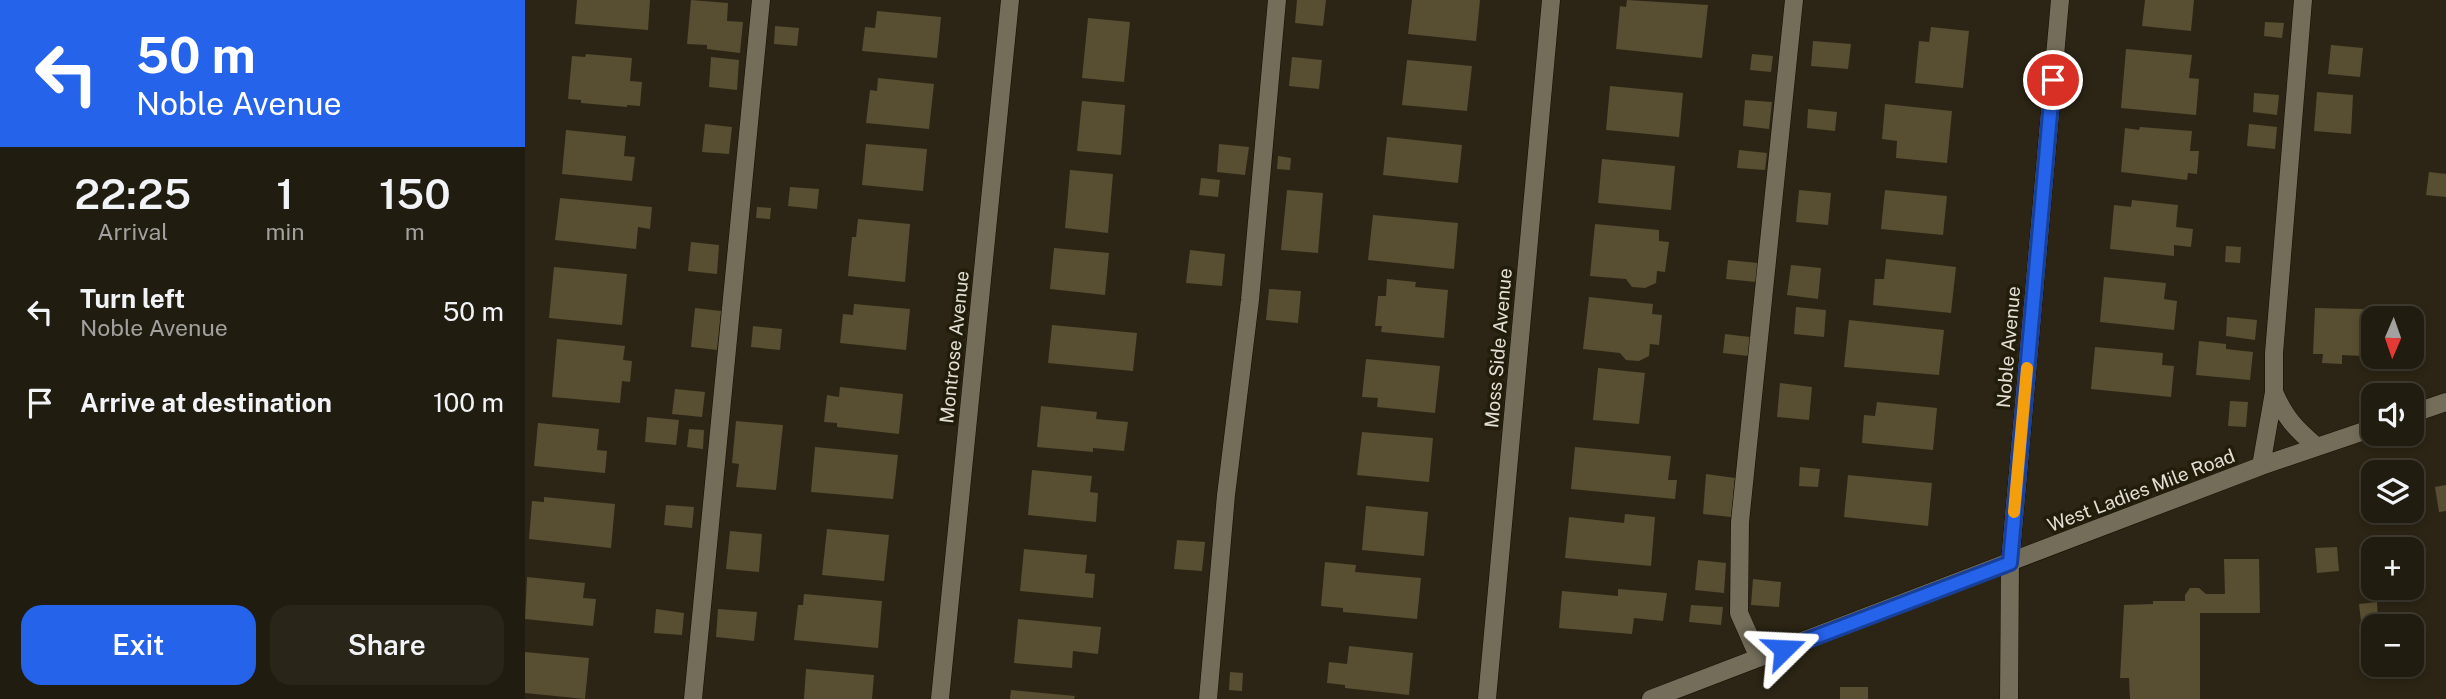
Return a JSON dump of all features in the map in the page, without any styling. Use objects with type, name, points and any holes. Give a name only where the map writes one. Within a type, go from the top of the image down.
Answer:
[{"type":"street","points":[[693,699],[761,0]]},
{"type":"street","name":"Montrose Avenue","points":[[940,699],[1010,0]]},
{"type":"street","points":[[1208,699],[1226,495],[1250,300],[1277,0]]},
{"type":"street","name":"Moss Side Avenue","points":[[1487,699],[1551,0]]},
{"type":"street","points":[[1759,658],[1739,613],[1740,522],[1794,0]]},
{"type":"street","name":"Noble Avenue","points":[[2010,699],[2010,563],[2060,0]]},
{"type":"street","points":[[2261,466],[2274,392],[2274,353],[2303,0]]},
{"type":"street","points":[[2274,392],[2283,413],[2296,429],[2317,447]]},
{"type":"street","points":[[2424,410],[2446,402]]},
{"type":"street","name":"West Ladies Mile Road","points":[[1651,699],[2261,466],[2361,432]]},
{"type":"building","points":[[577,0],[650,0],[648,30],[575,24]]},
{"type":"building","points":[[691,0],[728,3],[727,21],[743,22],[740,53],[707,49],[707,45],[687,44]]},
{"type":"building","points":[[1297,0],[1326,0],[1323,26],[1295,23]]},
{"type":"building","points":[[1412,0],[1480,0],[1476,41],[1408,34]]},
{"type":"building","points":[[1627,0],[1708,5],[1702,58],[1616,49],[1620,6],[1626,7]]},
{"type":"building","points":[[2145,0],[2194,0],[2191,31],[2142,26]]},
{"type":"building","points":[[877,11],[941,17],[937,58],[862,51],[865,27],[875,28]]},
{"type":"building","points":[[1088,18],[1130,22],[1124,82],[1082,78]]},
{"type":"building","points":[[2265,22],[2284,23],[2282,38],[2264,36]]},
{"type":"building","points":[[775,26],[799,28],[797,46],[774,44]]},
{"type":"building","points":[[1931,27],[1969,31],[1963,88],[1915,83],[1919,41],[1929,42]]},
{"type":"building","points":[[1813,41],[1851,44],[1848,69],[1811,66]]},
{"type":"building","points":[[2331,45],[2363,48],[2360,77],[2328,74]]},
{"type":"building","points":[[2126,49],[2192,55],[2189,78],[2199,79],[2196,115],[2121,108]]},
{"type":"building","points":[[586,54],[632,58],[630,81],[642,82],[640,106],[581,103],[581,100],[568,99],[572,56],[585,57]]},
{"type":"building","points":[[1752,54],[1773,56],[1771,72],[1750,70]]},
{"type":"building","points":[[711,57],[739,60],[737,90],[709,87]]},
{"type":"building","points":[[1292,57],[1322,60],[1319,89],[1289,86]]},
{"type":"building","points":[[1407,60],[1472,66],[1467,111],[1402,105]]},
{"type":"building","points":[[878,78],[934,84],[929,129],[866,123],[870,90],[877,91]]},
{"type":"building","points":[[1610,86],[1683,93],[1679,137],[1606,130]]},
{"type":"building","points":[[2317,92],[2353,95],[2351,134],[2314,131]]},
{"type":"building","points":[[2254,93],[2279,95],[2277,115],[2253,112]]},
{"type":"building","points":[[1745,100],[1772,102],[1769,129],[1743,126]]},
{"type":"building","points":[[1082,101],[1125,105],[1121,155],[1077,151]]},
{"type":"building","points":[[1885,104],[1952,111],[1947,163],[1896,158],[1897,141],[1882,139]]},
{"type":"building","points":[[1808,109],[1837,112],[1835,131],[1807,128]]},
{"type":"building","points":[[705,124],[732,127],[729,154],[702,152]]},
{"type":"building","points":[[2249,124],[2277,127],[2275,149],[2247,146]]},
{"type":"building","points":[[2140,127],[2192,131],[2190,151],[2199,151],[2197,174],[2188,173],[2187,180],[2121,172],[2125,128],[2139,130]]},
{"type":"building","points":[[566,130],[626,136],[624,156],[635,157],[632,181],[562,174]]},
{"type":"building","points":[[1387,137],[1462,145],[1458,183],[1383,175]]},
{"type":"building","points":[[866,144],[927,149],[923,191],[862,185]]},
{"type":"building","points":[[1219,144],[1249,147],[1245,175],[1217,172]]},
{"type":"building","points":[[1739,150],[1767,153],[1765,170],[1737,168]]},
{"type":"building","points":[[1278,156],[1291,158],[1290,170],[1277,169]]},
{"type":"building","points":[[1602,159],[1675,166],[1671,210],[1598,203]]},
{"type":"building","points":[[1070,170],[1113,174],[1108,233],[1065,228]]},
{"type":"building","points":[[2429,172],[2446,174],[2446,197],[2426,195]]},
{"type":"building","points":[[1201,178],[1220,180],[1218,197],[1199,195]]},
{"type":"building","points":[[790,187],[819,189],[817,209],[788,206]]},
{"type":"building","points":[[1287,190],[1323,193],[1318,253],[1281,250]]},
{"type":"building","points":[[1799,190],[1831,193],[1828,225],[1796,222]]},
{"type":"building","points":[[1885,190],[1947,196],[1943,235],[1881,229]]},
{"type":"building","points":[[560,198],[652,207],[650,229],[638,227],[636,249],[555,240]]},
{"type":"building","points":[[2132,200],[2178,205],[2176,227],[2193,229],[2191,247],[2174,245],[2174,256],[2110,249],[2114,205],[2131,207]]},
{"type":"building","points":[[757,207],[771,208],[770,219],[756,218]]},
{"type":"building","points":[[1373,215],[1458,223],[1454,269],[1368,260]]},
{"type":"building","points":[[858,219],[910,224],[905,282],[848,276],[852,237],[856,237]]},
{"type":"building","points":[[1595,224],[1659,230],[1659,241],[1669,242],[1665,272],[1657,271],[1656,283],[1645,288],[1632,287],[1626,279],[1590,276]]},
{"type":"building","points":[[691,242],[719,245],[717,274],[688,271]]},
{"type":"building","points":[[2226,246],[2241,247],[2240,263],[2225,262]]},
{"type":"building","points":[[1054,248],[1109,253],[1105,295],[1050,289]]},
{"type":"building","points":[[1190,250],[1225,254],[1222,286],[1186,283]]},
{"type":"building","points":[[1886,259],[1956,267],[1951,313],[1873,305],[1875,279],[1884,279]]},
{"type":"building","points":[[1728,260],[1758,263],[1756,282],[1726,279]]},
{"type":"building","points":[[1791,265],[1821,268],[1818,299],[1787,295]]},
{"type":"building","points":[[554,267],[627,274],[622,325],[549,318]]},
{"type":"building","points":[[2104,277],[2166,283],[2164,299],[2177,301],[2174,330],[2100,322]]},
{"type":"building","points":[[1387,279],[1416,282],[1415,287],[1448,290],[1444,338],[1381,332],[1382,326],[1375,326],[1378,296],[1386,296]]},
{"type":"building","points":[[1269,289],[1301,291],[1298,323],[1266,320]]},
{"type":"building","points":[[1589,297],[1653,304],[1652,314],[1662,315],[1659,345],[1650,344],[1649,356],[1639,361],[1626,360],[1620,353],[1583,349]]},
{"type":"building","points":[[854,304],[910,309],[906,350],[840,343],[843,314],[853,315]]},
{"type":"building","points":[[1796,307],[1826,310],[1824,337],[1794,334]]},
{"type":"building","points":[[695,308],[721,311],[717,350],[691,347]]},
{"type":"building","points":[[2315,308],[2361,309],[2361,356],[2342,355],[2342,364],[2322,363],[2323,354],[2313,354]]},
{"type":"building","points":[[2227,317],[2257,320],[2255,340],[2226,336]]},
{"type":"building","points":[[1849,320],[1944,330],[1939,375],[1844,367]]},
{"type":"building","points":[[1052,325],[1137,333],[1133,371],[1048,363]]},
{"type":"building","points":[[753,326],[782,329],[780,350],[751,347]]},
{"type":"building","points":[[1725,334],[1750,337],[1748,356],[1723,353]]},
{"type":"building","points":[[557,339],[625,346],[623,360],[632,361],[630,382],[622,381],[620,403],[552,397]]},
{"type":"building","points":[[2199,341],[2226,344],[2226,349],[2253,352],[2250,380],[2196,375]]},
{"type":"building","points":[[2095,347],[2163,353],[2162,365],[2174,366],[2171,397],[2091,389]]},
{"type":"building","points":[[1366,359],[1440,366],[1435,413],[1377,407],[1378,398],[1362,397]]},
{"type":"building","points":[[1598,368],[1645,373],[1639,424],[1593,420]]},
{"type":"building","points":[[1780,383],[1812,387],[1809,420],[1777,417]]},
{"type":"building","points":[[840,387],[903,394],[899,434],[837,427],[837,423],[824,422],[827,395],[839,397]]},
{"type":"building","points":[[675,389],[705,392],[702,417],[672,414]]},
{"type":"building","points":[[2230,401],[2248,402],[2246,427],[2228,426]]},
{"type":"building","points":[[1877,402],[1937,408],[1933,450],[1862,443],[1864,415],[1875,416]]},
{"type":"building","points":[[1041,406],[1097,412],[1096,419],[1128,422],[1124,451],[1093,448],[1093,452],[1037,447]]},
{"type":"building","points":[[647,417],[679,420],[676,445],[645,442]]},
{"type":"building","points":[[736,421],[783,425],[776,490],[736,487],[739,464],[732,463]]},
{"type":"building","points":[[538,423],[599,429],[597,450],[607,451],[605,473],[534,466]]},
{"type":"building","points":[[689,429],[704,430],[703,449],[687,447]]},
{"type":"building","points":[[1362,432],[1433,438],[1429,482],[1357,475]]},
{"type":"building","points":[[815,447],[898,455],[893,499],[811,492]]},
{"type":"building","points":[[1575,447],[1671,456],[1668,480],[1677,480],[1675,499],[1571,489]]},
{"type":"building","points":[[1800,467],[1820,469],[1818,487],[1799,486]]},
{"type":"building","points":[[1032,470],[1092,476],[1090,492],[1098,493],[1096,522],[1028,515]]},
{"type":"building","points":[[1706,474],[1735,478],[1731,517],[1703,514]]},
{"type":"building","points":[[1848,475],[1932,483],[1928,526],[1844,517]]},
{"type":"building","points":[[2446,485],[2446,511],[2439,512],[2435,487]]},
{"type":"building","points":[[544,497],[615,504],[611,548],[529,539],[532,501],[544,502]]},
{"type":"building","points":[[666,505],[694,507],[692,528],[664,525]]},
{"type":"building","points":[[1366,506],[1428,512],[1424,556],[1362,550]]},
{"type":"building","points":[[1625,514],[1655,517],[1651,566],[1565,558],[1569,517],[1624,523]]},
{"type":"building","points":[[827,529],[889,535],[884,581],[822,575]]},
{"type":"building","points":[[730,531],[762,534],[759,572],[726,569]]},
{"type":"building","points":[[1177,540],[1205,542],[1202,571],[1174,569]]},
{"type":"building","points":[[2337,547],[2339,571],[2317,573],[2315,548]]},
{"type":"building","points":[[1024,549],[1087,555],[1085,573],[1095,574],[1093,598],[1020,591]]},
{"type":"building","points":[[2224,559],[2259,559],[2260,613],[2200,613],[2200,699],[2130,699],[2129,678],[2120,678],[2124,605],[2185,601],[2185,595],[2190,588],[2199,588],[2206,594],[2225,594]]},
{"type":"building","points":[[1698,560],[1726,563],[1724,593],[1695,590]]},
{"type":"building","points":[[1325,562],[1356,565],[1355,572],[1421,578],[1417,619],[1343,612],[1343,608],[1321,606]]},
{"type":"building","points":[[527,577],[585,583],[583,598],[596,599],[593,626],[525,619]]},
{"type":"building","points":[[1753,579],[1781,582],[1779,607],[1751,605]]},
{"type":"building","points":[[1618,589],[1667,593],[1663,621],[1634,618],[1632,634],[1559,628],[1562,591],[1618,596]]},
{"type":"building","points":[[804,594],[882,601],[878,648],[794,640],[798,605],[803,605]]},
{"type":"building","points":[[2377,602],[2378,614],[2361,614],[2361,621],[2359,604]]},
{"type":"building","points":[[1691,605],[1723,607],[1721,625],[1689,622]]},
{"type":"building","points":[[656,609],[684,613],[682,635],[654,633]]},
{"type":"building","points":[[718,609],[757,612],[754,641],[716,637]]},
{"type":"building","points":[[1018,619],[1101,627],[1098,654],[1073,651],[1072,668],[1014,663]]},
{"type":"building","points":[[1349,646],[1413,653],[1409,695],[1345,688],[1345,685],[1327,683],[1329,662],[1347,664]]},
{"type":"building","points":[[525,652],[589,658],[585,699],[525,693]]},
{"type":"building","points":[[806,669],[874,675],[872,699],[804,699]]},
{"type":"building","points":[[1230,672],[1243,673],[1242,691],[1229,690]]},
{"type":"building","points":[[1840,687],[1868,687],[1868,699],[1840,699]]},
{"type":"building","points":[[1011,690],[1075,696],[1074,699],[1010,699]]},
{"type":"slow traffic","points":[[2014,512],[2027,368]]},
{"type":"route","points":[[1784,649],[2010,563],[2053,80]]}]
